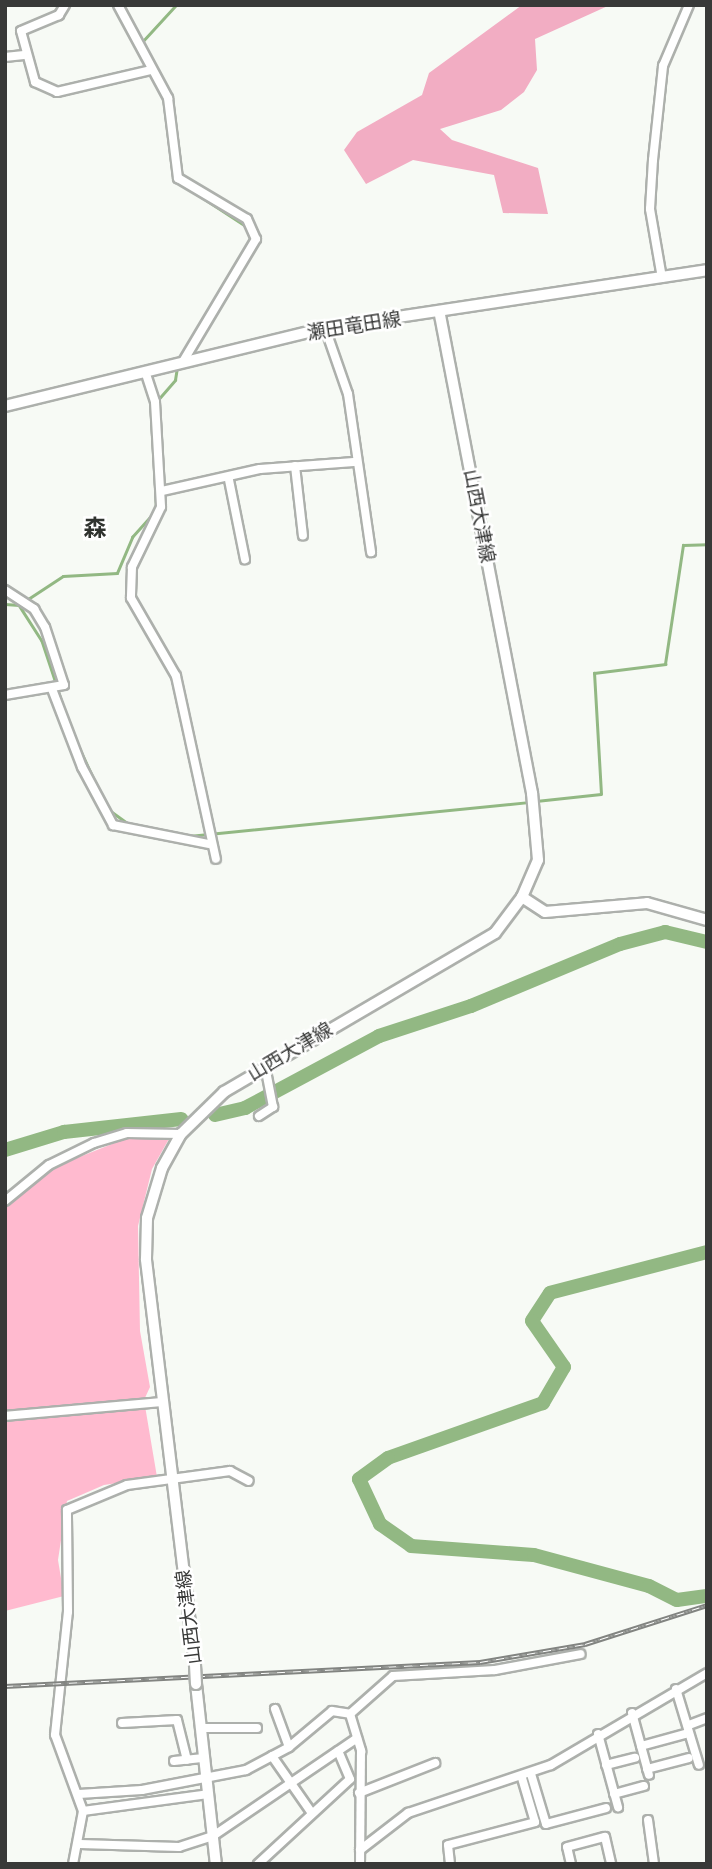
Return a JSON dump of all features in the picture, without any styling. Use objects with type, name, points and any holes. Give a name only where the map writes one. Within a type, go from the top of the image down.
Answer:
[{"type":"main road","name":"瀬田竜田線","points":[[5,406],[146,374],[325,328],[440,313],[707,270]]},
{"type":"main road","name":"山西大津線","points":[[216,1864],[163,1402],[147,1218],[152,1191],[181,1134],[224,1092],[495,933],[522,897],[538,860],[535,807],[440,313]]},
{"type":"street","points":[[65,5],[59,15],[21,31],[24,55],[35,82],[57,92],[152,70]]},
{"type":"street","points":[[118,5],[171,108],[178,178],[247,219],[256,239],[182,363]]},
{"type":"street","points":[[662,278],[650,209],[653,160],[663,66],[690,5]]},
{"type":"street","points":[[5,57],[24,55]]},
{"type":"street","points":[[325,328],[348,394],[354,462],[371,552]]},
{"type":"street","points":[[146,374],[155,402],[162,491],[130,589],[176,676],[209,844],[216,859]]},
{"type":"street","points":[[162,491],[295,466],[354,462]]},
{"type":"street","points":[[295,466],[303,536]]},
{"type":"street","points":[[229,480],[245,559]]},
{"type":"street","points":[[5,590],[34,609],[45,627],[64,685],[5,695]]},
{"type":"street","points":[[52,689],[82,767],[113,825],[209,844]]},
{"type":"street","points":[[522,897],[545,912],[647,903],[707,920]]},
{"type":"street","points":[[259,1115],[273,1107],[265,1066]]},
{"type":"street","points":[[5,1201],[49,1165],[94,1143],[127,1133],[181,1134]]},
{"type":"street","points":[[5,1416],[163,1402]]},
{"type":"street","points":[[73,1864],[80,1844],[83,1811],[79,1794],[55,1735],[68,1612],[65,1514],[105,1490],[230,1472],[249,1481]]},
{"type":"street","points":[[79,1794],[246,1770],[289,1747],[331,1712],[350,1714],[393,1676],[495,1670],[581,1654]]},
{"type":"street","points":[[360,1850],[435,1799],[526,1776],[632,1713],[707,1673]]},
{"type":"street","points":[[676,1689],[699,1765]]},
{"type":"street","points":[[275,1709],[289,1747]]},
{"type":"street","points":[[632,1713],[648,1772],[689,1758]]},
{"type":"street","points":[[350,1714],[357,1738],[360,1864]]},
{"type":"street","points":[[689,1725],[707,1718]]},
{"type":"street","points":[[122,1723],[177,1720],[187,1759]]},
{"type":"street","points":[[201,1728],[257,1728]]},
{"type":"street","points":[[598,1734],[618,1807]]},
{"type":"street","points":[[641,1746],[685,1734]]},
{"type":"street","points":[[80,1844],[179,1847],[213,1836],[357,1738]]},
{"type":"street","points":[[258,1864],[310,1812],[350,1779],[338,1751]]},
{"type":"street","points":[[272,1756],[310,1812]]},
{"type":"street","points":[[174,1760],[204,1758]]},
{"type":"street","points":[[606,1765],[635,1758]]},
{"type":"street","points":[[359,1793],[435,1763]]},
{"type":"street","points":[[526,1776],[546,1824],[606,1808]]},
{"type":"street","points":[[450,1864],[448,1845],[536,1822],[526,1776]]},
{"type":"street","points":[[614,1794],[644,1786]]},
{"type":"street","points":[[83,1811],[208,1794]]},
{"type":"street","points":[[648,1820],[654,1864]]},
{"type":"street","points":[[571,1864],[567,1847],[605,1838],[611,1864]]},
{"type":"shaded area","points":[[522,5],[610,5],[535,39],[537,70],[524,92],[501,110],[440,129],[452,140],[538,168],[548,214],[503,213],[494,175],[413,160],[366,184],[344,150],[357,132],[422,95],[429,73]]},
{"type":"shaded area","points":[[132,1136],[170,1137],[152,1169],[138,1226],[140,1331],[150,1387],[144,1400],[157,1477],[104,1485],[67,1501],[58,1560],[64,1596],[5,1611],[5,1205],[57,1166]]},
{"type":"waterway","points":[[142,42],[176,5]]},
{"type":"waterway","points":[[169,130],[174,179],[249,228]]},
{"type":"waterway","points":[[179,360],[218,295]]},
{"type":"waterway","points":[[156,402],[175,380],[177,367]]},
{"type":"waterway","points":[[25,601],[63,576],[117,573],[132,537],[156,510],[153,437]]},
{"type":"waterway","points":[[536,801],[601,794],[594,673],[665,664],[683,545],[707,544]]},
{"type":"waterway","points":[[5,604],[19,605]]},
{"type":"waterway","points":[[19,605],[42,641],[56,683]]},
{"type":"waterway","points":[[58,690],[67,717]]},
{"type":"waterway","points":[[74,736],[99,790]]},
{"type":"waterway","points":[[189,836],[530,802]]},
{"type":"waterway","points":[[108,809],[131,826]]},
{"type":"waterway","points":[[215,1115],[245,1108],[379,1036],[471,1006],[620,944],[665,932],[707,942]]},
{"type":"waterway","points":[[5,1150],[64,1132],[181,1119]]},
{"type":"waterway","points":[[707,1252],[550,1293],[532,1321],[564,1367],[543,1403],[388,1458],[359,1479],[380,1524],[411,1546],[534,1555],[649,1586],[677,1600],[707,1596]]},
{"type":"railway","points":[[5,1686],[480,1662],[585,1644],[707,1605]]},
{"type":"district","name":"森","points":[[95,528]]}]
